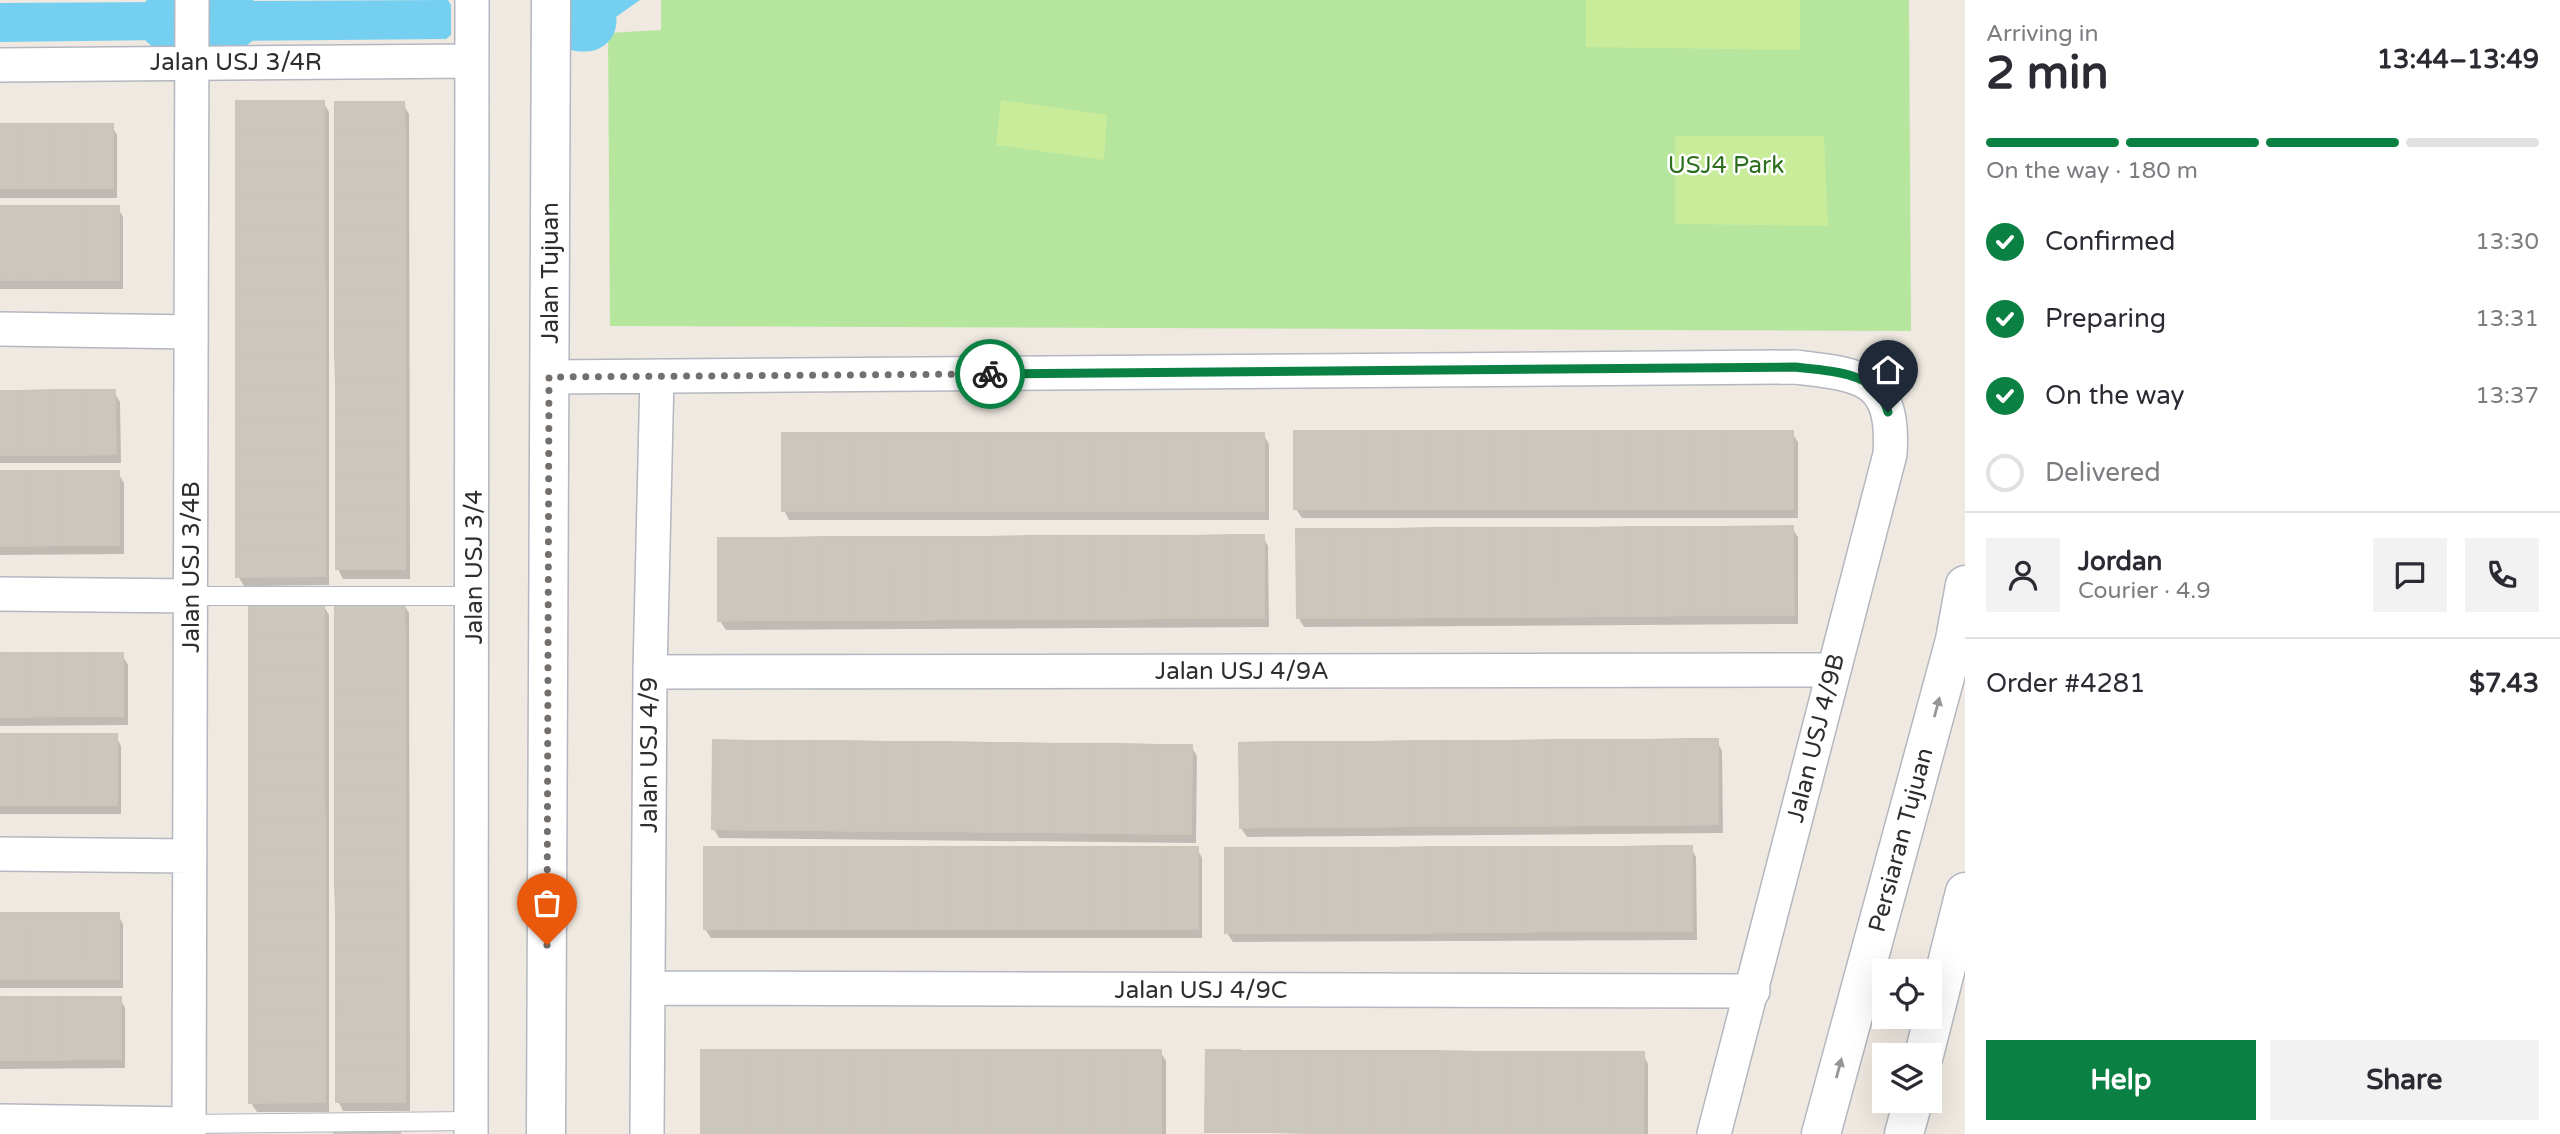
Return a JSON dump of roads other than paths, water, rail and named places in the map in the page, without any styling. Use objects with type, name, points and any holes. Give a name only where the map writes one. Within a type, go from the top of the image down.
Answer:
[{"type":"street","name":"Jalan USJ 3/4B","points":[[189,1129],[192,0]]},
{"type":"street","name":"Jalan USJ 3/4","points":[[471,1128],[474,596],[472,0]]},
{"type":"street","name":"Jalan Tujuan","points":[[546,1134],[551,0]]},
{"type":"street","name":"Jalan USJ 3/4R","points":[[0,65],[472,61]]},
{"type":"street","points":[[0,329],[191,332]]},
{"type":"street","name":"Jalan USJ 4/9B","points":[[549,377],[1795,367],[1860,376],[1884,398],[1891,426],[1890,454],[1833,670],[1754,991],[1714,1134]]},
{"type":"street","name":"Jalan USJ 4/9","points":[[646,1134],[650,672],[657,376]]},
{"type":"street","name":"Persiaran Tujuan","points":[[1821,1134],[1955,640],[1965,585]]},
{"type":"street","points":[[0,594],[191,596]]},
{"type":"street","name":"Jalan USJ 4/9A","points":[[650,672],[1833,670]]},
{"type":"street","points":[[0,854],[190,856]]},
{"type":"street","points":[[1929,1043],[1953,989],[1965,892]]},
{"type":"street","name":"Jalan USJ 4/9C","points":[[648,988],[1754,991]]},
{"type":"street","points":[[1904,1134],[1910,1113]]},
{"type":"street","points":[[0,1121],[189,1129]]},
{"type":"lane","points":[[191,596],[474,596]]},
{"type":"lane","points":[[189,1129],[471,1128]]},
{"type":"water","points":[[448,0],[451,5],[451,35],[446,39],[235,41],[230,36],[229,7],[236,1]]},
{"type":"water","points":[[590,0],[640,0],[586,38],[585,3]]},
{"type":"water","points":[[163,2],[169,7],[169,35],[163,40],[0,42],[0,3]]},
{"type":"waterway","points":[[221,20],[230,20]]},
{"type":"waterway","points":[[169,21],[177,21]]},
{"type":"waterway","points":[[581,21],[586,21]]},
{"type":"park label","name":"USJ4 Park","points":[[1726,165]]}]
